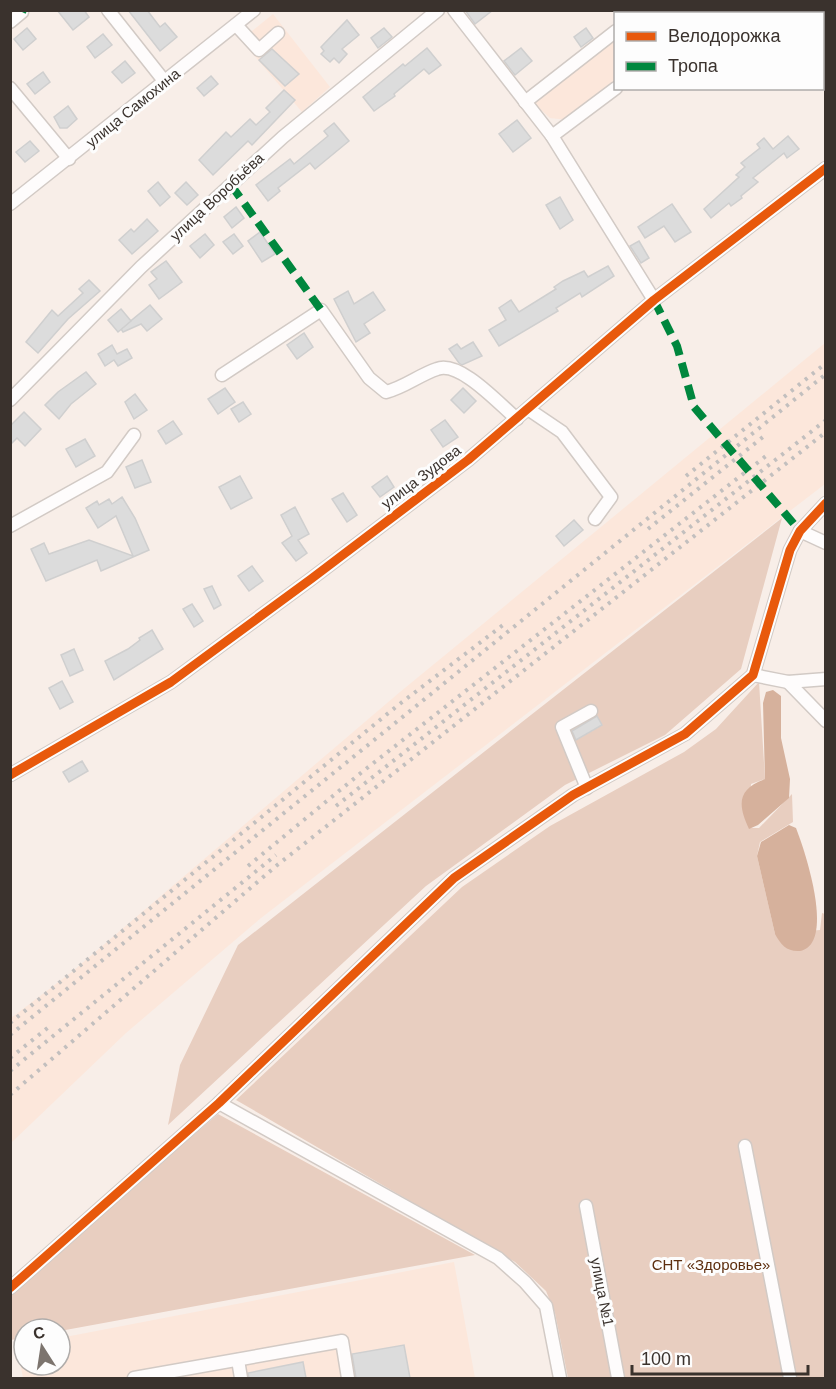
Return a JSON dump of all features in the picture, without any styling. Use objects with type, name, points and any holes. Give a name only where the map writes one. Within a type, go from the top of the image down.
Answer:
[{"type":"street","points":[[108,10],[165,82]]},
{"type":"street","name":"улица Самохина","points":[[10,204],[254,10]]},
{"type":"street","name":"улица Воробьёва","points":[[11,397],[141,267],[283,137],[438,10]]},
{"type":"street","points":[[454,10],[552,136],[654,300]]},
{"type":"street","points":[[10,22],[22,12]]},
{"type":"street","points":[[236,25],[259,50],[278,33]]},
{"type":"street","points":[[525,102],[614,32]]},
{"type":"street","points":[[10,88],[69,159]]},
{"type":"street","points":[[552,136],[614,90]]},
{"type":"street","name":"улица Зудова","points":[[10,775],[171,682],[449,474],[517,419],[654,300],[825,168]]},
{"type":"street","points":[[222,375],[321,310],[369,378],[386,392],[439,368],[451,368],[466,375],[517,419]]},
{"type":"street","points":[[528,409],[562,432],[611,497],[595,519]]},
{"type":"street","points":[[10,526],[107,472],[134,435]]},
{"type":"street","points":[[10,1288],[219,1103],[454,878],[587,788],[685,734],[753,675],[790,550],[800,531],[825,503]]},
{"type":"street","points":[[800,531],[825,543]]},
{"type":"street","points":[[753,675],[788,682],[825,679]]},
{"type":"street","points":[[788,682],[825,721]]},
{"type":"street","points":[[587,788],[562,727],[591,711]]},
{"type":"street","points":[[219,1103],[498,1258],[525,1282],[546,1306],[560,1378]]},
{"type":"street","points":[[746,1146],[790,1378]]},
{"type":"street","name":"улица №1","points":[[586,1206],[618,1378]]},
{"type":"street","points":[[134,1378],[342,1341],[348,1378]]},
{"type":"street","points":[[238,1360],[241,1378]]},
{"type":"shaded area","points":[[273,14],[330,87],[302,112],[241,40]]},
{"type":"shaded area","points":[[614,24],[614,86],[568,120],[550,118],[525,95]]},
{"type":"shaded area","points":[[825,343],[825,484],[261,918],[126,1033],[11,1143],[11,1018],[73,971],[400,692]]},
{"type":"shaded area","points":[[773,690],[781,696],[781,738],[790,779],[789,798],[758,825],[749,829],[743,812],[742,798],[749,787],[765,779],[763,703],[766,692]]},
{"type":"shaded area","points":[[789,825],[796,828],[811,875],[817,915],[816,932],[811,945],[800,951],[785,947],[775,934],[757,856],[761,842]]},
{"type":"shaded area","points":[[454,1262],[475,1378],[23,1378],[72,1377],[72,1336]]},
{"type":"green space","points":[[782,518],[741,669],[665,735],[565,785],[426,886],[168,1125],[180,1065],[238,945]]},
{"type":"green space","name":"СНТ «Здоровье»","points":[[759,682],[765,779],[751,784],[749,828],[759,828],[792,794],[793,822],[760,842],[757,856],[775,934],[820,930],[822,913],[825,914],[825,1378],[568,1378],[555,1313],[546,1291],[515,1262],[236,1100],[462,887],[550,826],[684,752],[716,729]]},
{"type":"green space","points":[[218,1114],[475,1255],[72,1329],[72,1317],[12,1317],[11,1340],[10,1293]]},
{"type":"building","points":[[57,10],[84,10],[89,17],[73,30]]},
{"type":"building","points":[[128,10],[147,10],[160,27],[165,23],[177,37],[160,51]]},
{"type":"building","points":[[465,10],[493,10],[475,24]]},
{"type":"building","points":[[347,20],[359,35],[342,49],[347,54],[339,63],[334,58],[330,62],[321,54],[324,51],[321,47]]},
{"type":"building","points":[[27,28],[36,39],[23,50],[14,39]]},
{"type":"building","points":[[384,28],[392,37],[378,48],[371,38]]},
{"type":"building","points":[[586,28],[593,38],[581,47],[574,37]]},
{"type":"building","points":[[103,34],[112,45],[95,58],[87,47]]},
{"type":"building","points":[[427,48],[441,65],[429,74],[424,69],[394,94],[395,96],[374,111],[363,97],[403,64],[405,66]]},
{"type":"building","points":[[521,48],[532,61],[515,75],[504,61]]},
{"type":"building","points":[[272,49],[299,74],[285,86],[259,60]]},
{"type":"building","points":[[125,61],[135,73],[122,83],[112,72]]},
{"type":"building","points":[[43,72],[50,82],[35,94],[27,84]]},
{"type":"building","points":[[211,76],[218,84],[204,96],[197,88]]},
{"type":"building","points":[[284,90],[295,100],[252,145],[248,141],[213,175],[199,160],[226,132],[231,137],[250,119],[256,125],[270,112],[266,108]]},
{"type":"building","points":[[68,106],[77,119],[67,128],[60,128],[54,117]]},
{"type":"building","points":[[517,120],[531,138],[513,152],[499,134]]},
{"type":"building","points":[[334,123],[349,141],[315,169],[310,163],[278,188],[280,191],[268,201],[256,185],[290,159],[294,164],[328,136],[324,131]]},
{"type":"building","points":[[788,136],[799,149],[787,158],[784,153],[753,178],[758,182],[741,196],[742,198],[731,206],[729,203],[711,218],[704,209],[739,177],[736,175],[745,167],[741,163],[760,148],[757,144],[764,138],[773,149]]},
{"type":"building","points":[[30,141],[39,151],[25,162],[16,152]]},
{"type":"building","points":[[158,182],[170,197],[160,206],[148,191]]},
{"type":"building","points":[[186,182],[198,195],[187,205],[175,193]]},
{"type":"building","points":[[560,197],[573,220],[560,229],[546,205]]},
{"type":"building","points":[[672,204],[691,232],[675,242],[664,226],[645,238],[638,227]]},
{"type":"building","points":[[236,207],[244,218],[232,228],[224,217]]},
{"type":"building","points":[[147,219],[158,231],[132,254],[119,240],[131,229],[134,232]]},
{"type":"building","points":[[260,232],[275,254],[262,262],[248,241]]},
{"type":"building","points":[[205,234],[214,245],[200,258],[190,246]]},
{"type":"building","points":[[234,234],[243,246],[233,254],[223,242]]},
{"type":"building","points":[[639,241],[649,258],[641,263],[630,246]]},
{"type":"building","points":[[166,261],[182,282],[159,299],[149,285],[157,279],[151,272]]},
{"type":"building","points":[[608,266],[614,276],[582,297],[580,293],[556,308],[558,311],[499,346],[489,330],[506,320],[499,308],[511,300],[519,312],[556,289],[554,287],[563,281],[584,271],[588,277]]},
{"type":"building","points":[[89,280],[100,291],[68,319],[38,353],[26,342],[52,310],[58,316],[83,293],[79,289]]},
{"type":"building","points":[[348,291],[354,304],[373,292],[385,310],[364,324],[370,333],[356,342],[334,299]]},
{"type":"building","points":[[150,305],[162,319],[147,331],[141,324],[123,332],[121,329]]},
{"type":"building","points":[[121,309],[131,321],[118,332],[108,320]]},
{"type":"building","points":[[304,333],[313,347],[297,359],[287,345]]},
{"type":"building","points":[[473,342],[482,356],[462,365],[449,349],[457,344],[461,349]]},
{"type":"building","points":[[112,345],[117,354],[127,349],[132,358],[118,366],[114,360],[105,366],[98,354]]},
{"type":"building","points":[[86,372],[96,384],[71,404],[59,419],[45,405],[58,392]]},
{"type":"building","points":[[225,388],[235,402],[218,414],[208,399]]},
{"type":"building","points":[[463,388],[476,401],[464,413],[451,400]]},
{"type":"building","points":[[135,394],[147,410],[134,419],[125,402]]},
{"type":"building","points":[[243,402],[251,414],[239,422],[231,409]]},
{"type":"building","points":[[24,412],[41,429],[25,446],[17,438],[10,445],[10,426]]},
{"type":"building","points":[[445,420],[458,437],[443,447],[431,430]]},
{"type":"building","points":[[173,421],[182,434],[166,444],[158,431]]},
{"type":"building","points":[[85,439],[95,456],[76,467],[66,449]]},
{"type":"building","points":[[142,460],[151,482],[135,488],[126,467]]},
{"type":"building","points":[[240,476],[252,498],[231,509],[219,487]]},
{"type":"building","points":[[387,476],[394,487],[380,497],[372,487]]},
{"type":"building","points":[[343,493],[357,515],[347,522],[332,499]]},
{"type":"building","points":[[122,497],[135,518],[149,550],[101,571],[97,560],[46,581],[31,549],[44,543],[49,554],[89,540],[133,556],[116,516],[98,528],[86,508],[97,501],[99,505],[109,499],[112,504]]},
{"type":"building","points":[[295,507],[309,534],[298,540],[307,553],[296,561],[282,543],[292,536],[281,515]]},
{"type":"building","points":[[574,520],[583,530],[564,546],[556,536]]},
{"type":"building","points":[[252,566],[263,581],[249,591],[238,576]]},
{"type":"building","points":[[212,586],[221,605],[214,609],[204,589]]},
{"type":"building","points":[[192,604],[203,621],[194,627],[183,609]]},
{"type":"building","points":[[152,630],[163,649],[114,680],[105,661],[128,649]]},
{"type":"building","points":[[74,649],[83,670],[70,676],[61,655]]},
{"type":"building","points":[[62,681],[73,702],[60,709],[49,688]]},
{"type":"building","points":[[597,716],[602,725],[576,740],[572,731]]},
{"type":"building","points":[[82,761],[88,771],[69,782],[63,772]]},
{"type":"building","points":[[404,1345],[410,1378],[356,1378],[352,1354]]},
{"type":"building","points":[[303,1362],[306,1378],[249,1378],[248,1373]]},
{"type":"railway","points":[[686,476],[826,363]]},
{"type":"railway","points":[[10,1035],[826,374]]},
{"type":"railway","points":[[336,806],[826,420]]},
{"type":"railway","points":[[10,1095],[276,866],[826,432]]},
{"type":"railway","points":[[648,529],[763,437]]},
{"type":"railway","points":[[248,866],[362,772],[766,456]]},
{"type":"railway","points":[[10,1023],[397,706],[507,622]]},
{"type":"railway","points":[[10,1071],[276,855]]},
{"type":"railway","points":[[10,1058],[50,1026]]},
{"type":"marked path","points":[[231,185],[321,310]]},
{"type":"marked path","points":[[654,300],[677,346],[694,407],[800,531]]},
{"type":"cycle path","points":[[10,775],[171,682],[311,579],[468,460],[654,300],[826,168]]},
{"type":"cycle path","points":[[10,1288],[219,1103],[454,878],[573,795],[685,734],[753,675],[790,550],[800,531],[826,503]]}]
